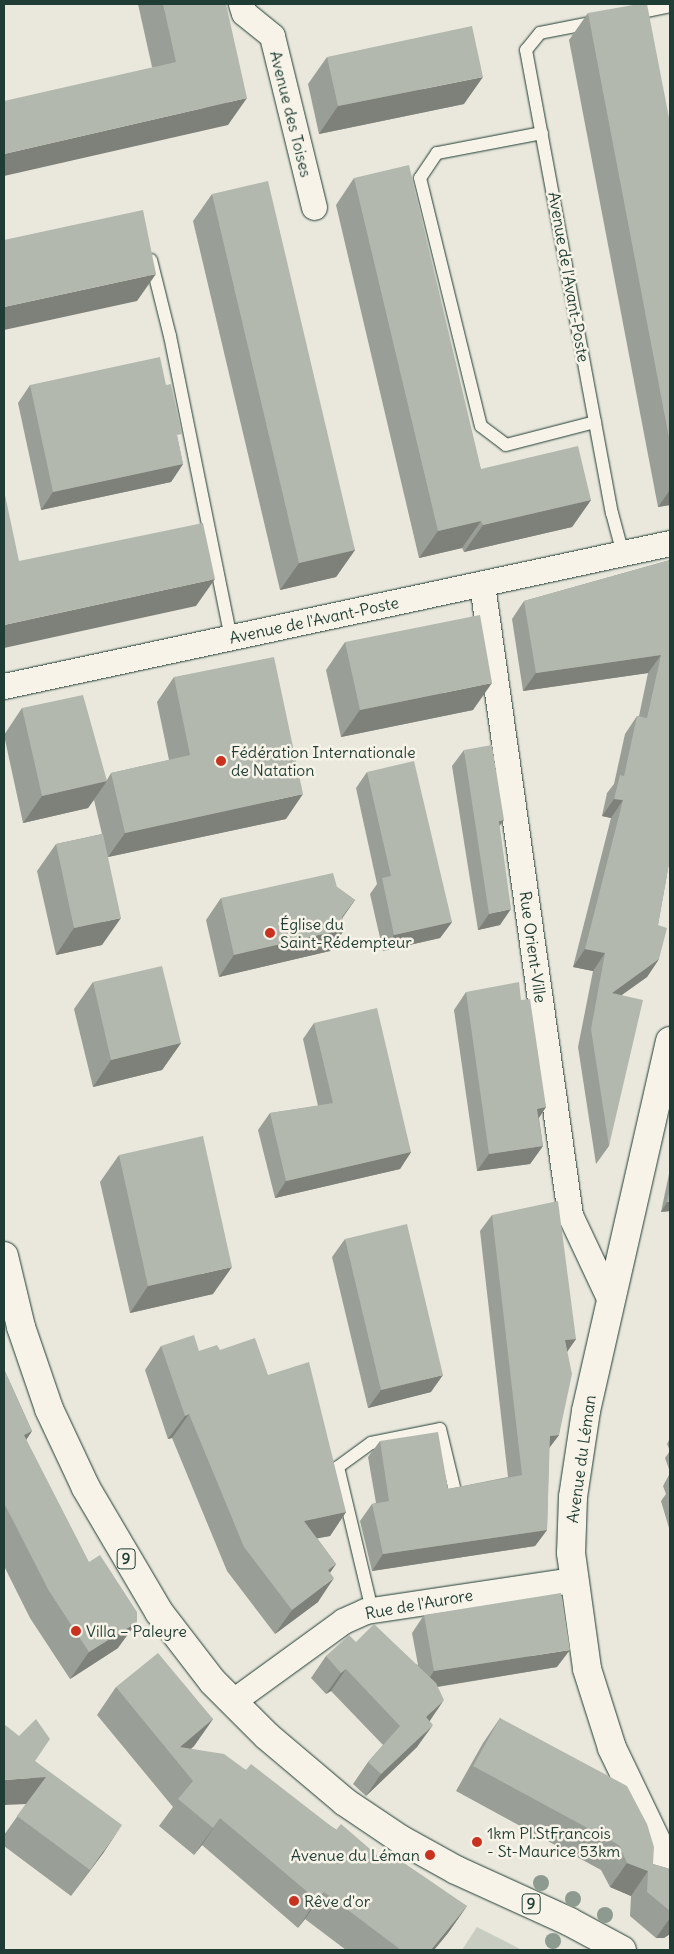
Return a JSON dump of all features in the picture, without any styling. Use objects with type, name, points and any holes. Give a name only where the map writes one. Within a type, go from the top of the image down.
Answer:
[{"type":"main road","name":"Avenue du Léman","points":[[670,1041],[586,1411],[573,1497],[573,1580],[587,1669],[612,1748],[670,1868]]},
{"type":"main road","name":"9","points":[[4,1256],[21,1327],[49,1409],[86,1488],[158,1612],[213,1682],[267,1736],[345,1802],[400,1839],[456,1870],[570,1922],[622,1950]]},
{"type":"street","name":"Avenue des Toises","points":[[241,4],[244,14],[272,36],[314,207]]},
{"type":"street","name":"Avenue de l'Avant-Poste","points":[[4,686],[670,543]]},
{"type":"street","name":"Rue Orient-Ville","points":[[482,584],[570,1215],[611,1302]]},
{"type":"street","name":"Rue de l'Aurore","points":[[233,1702],[343,1621],[372,1610],[573,1580]]},
{"type":"lane","name":"Avenue de l'Avant-Poste","points":[[623,554],[595,422],[526,50],[540,33],[670,6]]},
{"type":"lane","points":[[542,133],[437,153],[420,178],[480,426],[506,446],[595,422]]},
{"type":"lane","points":[[147,244],[170,336],[231,638]]},
{"type":"lane","points":[[372,1610],[338,1467],[371,1443],[440,1429],[454,1487]]},
{"type":"shaded area","points":[[477,1927],[522,1950],[462,1950]]},
{"type":"building","points":[[163,4],[226,4],[247,98],[4,154],[4,101],[176,62]]},
{"type":"building","points":[[647,4],[670,123],[670,443],[588,13]]},
{"type":"building","points":[[472,26],[483,77],[338,106],[327,57]]},
{"type":"building","points":[[409,165],[481,469],[578,446],[591,500],[483,525],[481,521],[438,531],[354,178]]},
{"type":"building","points":[[268,181],[355,550],[299,563],[212,194]]},
{"type":"building","points":[[143,210],[156,274],[4,307],[4,240]]},
{"type":"building","points":[[160,357],[166,385],[171,384],[182,434],[177,435],[183,464],[53,492],[30,385]]},
{"type":"building","points":[[4,490],[19,561],[203,523],[215,579],[4,625]]},
{"type":"building","points":[[670,560],[670,863],[658,925],[667,928],[659,959],[612,993],[643,1000],[609,1146],[591,1029],[605,953],[585,949],[623,800],[614,799],[620,775],[624,776],[637,716],[647,718],[661,655],[536,673],[524,601]]},
{"type":"building","points":[[480,615],[492,683],[360,710],[345,642]]},
{"type":"building","points":[[274,657],[303,794],[125,833],[111,773],[190,755],[174,677]]},
{"type":"building","points":[[83,695],[107,781],[42,796],[22,708]]},
{"type":"building","points":[[492,745],[504,820],[499,821],[511,909],[489,914],[464,750]]},
{"type":"building","points":[[414,761],[452,922],[394,935],[382,878],[391,876],[367,772]]},
{"type":"building","points":[[103,834],[121,918],[74,928],[56,844]]},
{"type":"building","points":[[333,873],[337,887],[355,900],[342,917],[345,929],[234,955],[221,898]]},
{"type":"building","points":[[162,966],[181,1043],[111,1060],[93,982]]},
{"type":"building","points":[[519,982],[521,1000],[530,999],[546,1107],[537,1109],[543,1146],[489,1154],[466,992]]},
{"type":"building","points":[[377,1008],[411,1152],[286,1181],[270,1113],[333,1103],[314,1023]]},
{"type":"building","points":[[203,1136],[232,1267],[148,1286],[119,1155]]},
{"type":"building","points":[[670,1189],[670,1202],[667,1202]]},
{"type":"building","points":[[558,1201],[576,1339],[565,1340],[572,1374],[559,1435],[550,1436],[547,1530],[383,1554],[372,1504],[389,1501],[380,1441],[438,1432],[448,1489],[522,1475],[492,1215]]},
{"type":"building","points":[[407,1224],[443,1375],[381,1390],[345,1239]]},
{"type":"building","points":[[194,1335],[199,1351],[217,1345],[220,1350],[255,1338],[268,1375],[309,1362],[346,1512],[304,1521],[336,1564],[328,1570],[334,1578],[292,1610],[244,1547],[189,1414],[185,1416],[161,1346]]},
{"type":"building","points":[[4,1369],[32,1431],[24,1435],[89,1562],[100,1555],[137,1612],[137,1622],[89,1652],[49,1591],[4,1503]]},
{"type":"building","points":[[561,1593],[570,1650],[434,1671],[424,1615]]},
{"type":"building","points":[[374,1624],[436,1683],[444,1700],[426,1717],[433,1725],[381,1774],[368,1762],[400,1726],[346,1669],[341,1673],[326,1656],[349,1635],[356,1642]]},
{"type":"building","points":[[158,1653],[213,1719],[180,1747],[224,1754],[246,1770],[251,1764],[336,1830],[341,1824],[385,1862],[391,1854],[467,1906],[431,1950],[401,1950],[324,1892],[317,1900],[220,1818],[213,1828],[178,1799],[193,1781],[116,1687]]},
{"type":"building","points":[[500,1718],[627,1786],[647,1824],[654,1847],[653,1864],[670,1869],[670,1911],[647,1892],[648,1871],[627,1863],[619,1845],[473,1766]]},
{"type":"building","points":[[36,1719],[50,1739],[35,1761],[122,1825],[90,1870],[17,1816],[46,1777],[4,1780],[4,1724],[19,1736]]},
{"type":"place","name":"Fédération Internationale de Natation","points":[[221,761]]},
{"type":"place","name":"Église du Saint-Rédempteur","points":[[270,933]]},
{"type":"place","name":"Villa – Paleyre","points":[[76,1631]]},
{"type":"place","name":"1km Pl.StFrancois - St-Maurice 53km","points":[[477,1842]]},
{"type":"place","name":"Avenue du Léman","points":[[430,1855]]},
{"type":"place","name":"Rêve d'or","points":[[294,1901]]}]
